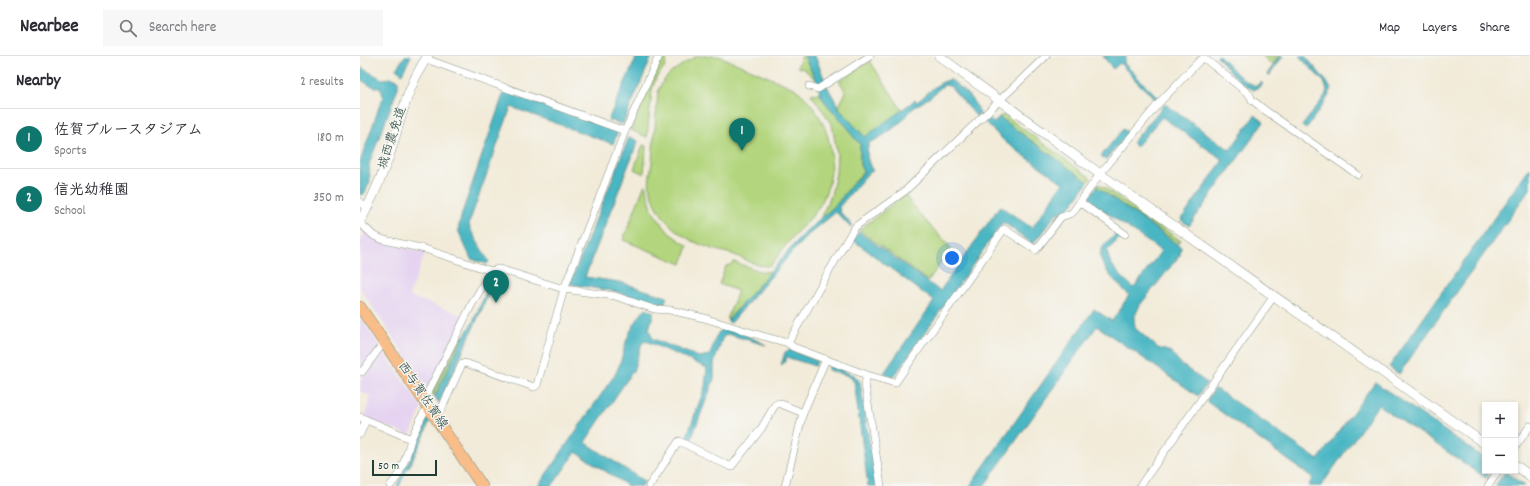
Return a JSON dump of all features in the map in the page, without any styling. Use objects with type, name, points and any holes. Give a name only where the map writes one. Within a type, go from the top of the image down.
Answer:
[{"type":"main road","name":"西与賀佐賀線","points":[[360,307],[423,398],[481,486]]},
{"type":"street","points":[[390,486],[398,476],[406,457],[411,439],[423,414],[441,410],[462,364],[465,363],[534,387],[537,385],[564,289],[625,131],[659,56]]},
{"type":"street","points":[[810,86],[818,89],[870,56]]},
{"type":"street","points":[[939,56],[1100,174],[1482,442]]},
{"type":"street","points":[[788,342],[856,226],[905,191],[1046,56]]},
{"type":"street","points":[[427,58],[625,131]]},
{"type":"street","name":"城西農免道","points":[[360,222],[368,209],[387,162],[405,99],[427,58]]},
{"type":"street","points":[[360,222],[374,236],[384,240],[425,249],[492,271],[499,269],[564,289],[615,296],[654,309],[670,310],[704,318],[759,335],[788,342],[793,347],[867,375],[895,383],[1004,229],[1036,250],[1061,217],[1072,213],[1100,174],[1159,103],[1199,60],[1204,58],[1250,95],[1252,100],[1266,111],[1358,175]]},
{"type":"street","points":[[360,202],[368,209]]},
{"type":"street","points":[[1080,202],[1125,234]]},
{"type":"street","points":[[423,398],[429,390],[472,304],[492,271]]},
{"type":"street","points":[[1140,486],[1274,296]]},
{"type":"street","points":[[360,371],[362,372],[384,342]]},
{"type":"street","points":[[785,486],[803,413],[826,359]]},
{"type":"street","points":[[867,375],[865,384],[881,486]]},
{"type":"street","points":[[649,486],[679,441],[731,467],[761,429],[775,405],[779,403],[803,413]]},
{"type":"street","points":[[360,434],[363,419],[411,439]]},
{"type":"street","points":[[1518,443],[1530,426]]},
{"type":"street","points":[[1518,467],[1530,476]]},
{"type":"street","points":[[1488,486],[1496,474]]},
{"type":"shaded area","points":[[366,231],[375,240],[425,253],[409,296],[465,316],[428,389],[360,288],[360,241]]},
{"type":"shaded area","points":[[360,317],[422,408],[410,436],[364,417],[371,397],[360,391],[360,382],[365,372],[360,370]]},
{"type":"green space","points":[[663,56],[667,56],[665,67],[656,78],[652,90],[647,137],[631,130]]},
{"type":"green space","points":[[697,56],[719,56],[794,88],[806,99],[824,126],[829,142],[831,158],[831,174],[827,190],[820,205],[810,219],[791,239],[771,265],[766,266],[755,264],[690,240],[679,233],[662,214],[655,203],[650,189],[649,179],[652,162],[658,92],[664,80],[669,75]]},
{"type":"green space","points":[[802,56],[804,56],[816,80],[804,69],[797,67]]},
{"type":"green space","points":[[1263,56],[1279,56],[1272,65]]},
{"type":"green space","points":[[870,61],[902,110],[865,137],[841,111],[839,106],[846,92],[839,81]]},
{"type":"green space","points":[[820,93],[825,102],[860,144],[860,165],[863,171],[860,177],[853,183],[836,205],[820,219],[831,195],[836,173],[837,153],[832,124],[811,94]]},
{"type":"green space","points":[[1004,115],[1091,178],[1088,182],[999,117]]},
{"type":"green space","points":[[643,145],[646,146],[644,174],[634,169]]},
{"type":"green space","points":[[645,184],[653,212],[669,233],[688,246],[682,264],[623,240]]},
{"type":"green space","points":[[1099,184],[1181,241],[1178,243],[1097,187]]},
{"type":"green space","points":[[905,195],[923,218],[951,248],[928,281],[859,230]]},
{"type":"green space","points":[[734,262],[763,272],[771,271],[729,319],[727,319],[738,291],[719,284],[726,266],[731,265]]},
{"type":"green space","points":[[464,336],[435,397],[431,392],[458,338]]},
{"type":"water","points":[[405,56],[411,56],[402,74],[396,69]]},
{"type":"water","points":[[637,56],[652,56],[623,124],[608,120]]},
{"type":"water","points":[[804,56],[815,56],[828,88],[841,111],[865,137],[915,100],[917,102],[937,85],[951,80],[972,99],[980,114],[977,117],[950,86],[944,85],[932,96],[912,109],[893,129],[878,139],[870,142],[867,157],[873,171],[868,173],[839,207],[840,212],[852,225],[850,227],[836,212],[808,235],[731,323],[727,321],[805,232],[836,205],[853,183],[860,177],[863,171],[860,165],[860,144],[825,102]]},
{"type":"water","points":[[1103,56],[1126,56],[1124,63],[1159,98],[1157,100],[1139,84],[1120,63],[1113,69]]},
{"type":"water","points":[[1217,56],[1220,56],[1245,81],[1256,86],[1261,82],[1263,84],[1254,90],[1243,84]]},
{"type":"water","points":[[1280,56],[1283,56],[1269,76],[1267,74]]},
{"type":"water","points":[[1299,56],[1305,56],[1331,89],[1328,97],[1306,129],[1302,126],[1325,96],[1327,90],[1324,82]]},
{"type":"water","points":[[360,67],[382,79],[392,78],[398,80],[398,88],[369,164],[370,182],[364,194],[360,195],[360,162],[383,96],[381,89],[369,85],[360,79]]},
{"type":"water","points":[[504,92],[618,131],[613,144],[511,107],[469,223],[470,229],[489,262],[487,264],[471,259],[458,230],[462,213]]},
{"type":"water","points":[[1165,104],[1230,150],[1255,115],[1264,122],[1189,226],[1181,220],[1223,160],[1162,117],[1136,147],[1132,143]]},
{"type":"water","points":[[999,117],[1088,182],[1068,210],[1057,213],[1033,244],[1003,222],[893,378],[884,373],[934,301],[853,240],[859,232],[940,291],[1000,206],[1032,228],[1063,183],[1005,142],[985,122],[988,119],[994,123]]},
{"type":"water","points":[[1123,129],[1129,133],[1105,160],[1101,156]]},
{"type":"water","points":[[629,137],[638,141],[585,277],[620,282],[667,297],[664,305],[650,303],[617,292],[570,284]]},
{"type":"water","points":[[1530,167],[1530,189],[1399,374],[1389,367]]},
{"type":"water","points":[[1097,187],[1181,247],[1180,255],[1140,305],[1134,318],[1135,328],[1158,348],[1171,352],[1182,365],[1207,383],[1198,396],[1097,326],[984,486],[970,486],[1094,309],[1112,321],[1129,295],[1115,281],[1102,263],[1100,257],[1101,251],[1107,242],[1116,234],[1122,236],[1107,251],[1108,257],[1117,272],[1134,288],[1161,251],[1087,199]]},
{"type":"water","points":[[497,276],[439,403],[435,397],[464,336],[473,322],[487,290]]},
{"type":"water","points":[[645,309],[654,312],[649,329],[653,339],[699,357],[710,355],[716,337],[719,332],[723,330],[735,331],[766,345],[727,334],[722,339],[714,363],[714,379],[691,440],[687,436],[705,387],[707,368],[646,341],[642,343],[633,371],[585,442],[645,482],[641,486],[628,486],[576,452],[552,486],[538,486],[616,373],[630,333]]},
{"type":"water","points":[[790,350],[817,361],[815,366],[786,357],[785,362],[781,365],[785,352]]},
{"type":"water","points":[[829,365],[855,376],[860,382],[876,486],[868,486],[854,381],[846,375],[828,370]]},
{"type":"water","points":[[1375,382],[1482,457],[1482,474],[1489,474],[1486,478],[1378,405],[1321,486],[1308,486],[1313,478],[1206,401],[1215,388],[1318,460]]},
{"type":"water","points":[[426,420],[430,420],[409,467],[407,466]]},
{"type":"water","points":[[1504,474],[1508,474],[1525,486],[1495,486]]},
{"type":"waterway","points":[[398,486],[408,465]]},
{"type":"place","name":"佐賀ブルースタジアム","points":[[742,151]]},
{"type":"place","name":"信光幼稚園","points":[[496,303]]}]
